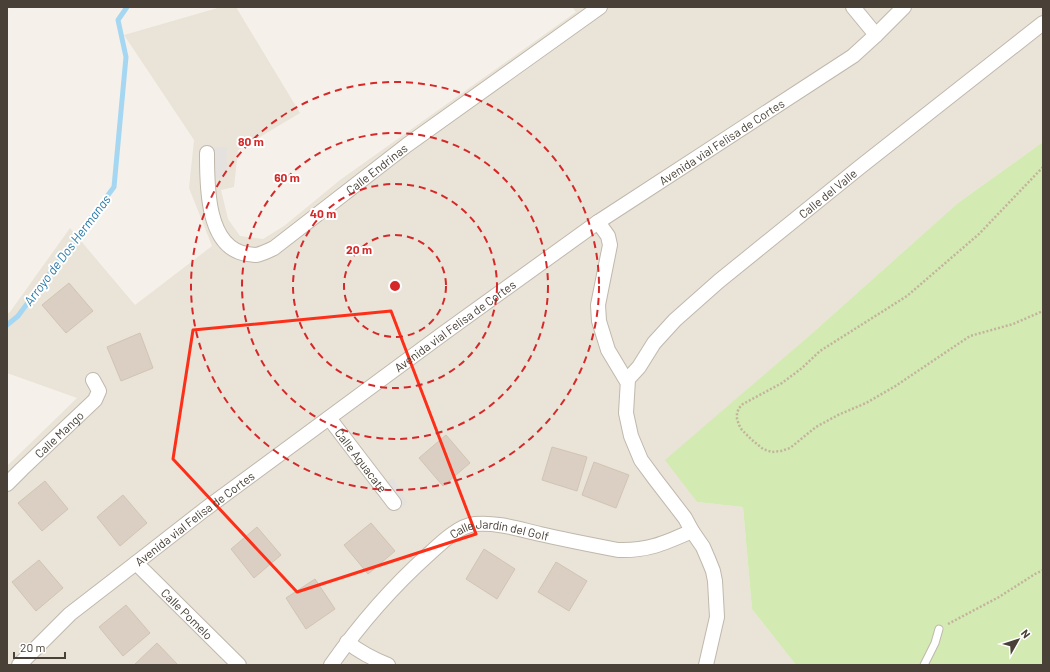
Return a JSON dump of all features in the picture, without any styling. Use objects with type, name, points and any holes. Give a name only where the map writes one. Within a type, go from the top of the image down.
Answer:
[{"type":"street","points":[[853,7],[876,35]]},
{"type":"street","name":"Avenida vial Felisa de Cortes","points":[[19,665],[70,614],[204,510],[444,333],[598,222],[853,56],[904,7]]},
{"type":"street","name":"Calle Endrinas","points":[[207,153],[207,180],[210,206],[215,224],[222,238],[232,249],[241,253],[256,255],[265,253],[274,248],[407,145],[593,9]]},
{"type":"street","name":"Calle del Valle","points":[[628,379],[639,367],[654,343],[675,320],[719,281],[860,167],[1043,23]]},
{"type":"street","points":[[598,222],[608,236],[610,245],[598,305],[599,320],[608,350],[626,380],[628,379],[626,413],[631,436],[641,460],[685,518],[703,547],[713,571],[717,617],[706,665]]},
{"type":"street","name":"Calle Mango","points":[[7,484],[95,400],[99,391],[93,380]]},
{"type":"street","name":"Calle Aguacate","points":[[329,418],[394,503]]},
{"type":"street","name":"Calle Jardín del Golf","points":[[331,665],[347,642],[381,602],[420,562],[444,540],[457,531],[473,524],[506,526],[618,550],[630,551],[660,545],[692,531]]},
{"type":"street","name":"Calle Pomelo","points":[[136,563],[239,665]]},
{"type":"street","points":[[347,642],[358,651],[374,660],[388,665]]},
{"type":"lane","points":[[924,665],[935,643],[939,629]]},
{"type":"path","points":[[1043,167],[979,234],[907,296],[820,351],[802,368],[782,383],[743,404],[737,413],[738,425],[763,449],[772,452],[782,451],[790,448],[816,427],[838,415],[866,403],[894,387],[970,336],[1013,324],[1043,311]]},
{"type":"path","points":[[939,629],[999,597],[1043,570]]},
{"type":"highlighted area","points":[[391,311],[476,534],[297,592],[173,459],[193,330]]},
{"type":"shaded area","points":[[221,7],[236,7],[300,113],[238,150],[234,187],[221,190],[228,219],[240,236],[263,239],[284,226],[340,180],[576,12],[572,7],[1043,7],[1043,142],[958,203],[809,336],[666,460],[697,502],[743,507],[752,609],[796,665],[7,665],[7,466],[77,398],[7,373],[7,314],[10,312],[70,228],[135,305],[212,246],[189,188],[194,140],[124,35]]},
{"type":"shaded area","points":[[214,147],[227,147],[226,178],[213,178]]},
{"type":"shaded area","points":[[393,478],[407,503],[401,508],[387,482]]},
{"type":"green space","points":[[1043,142],[1043,665],[796,665],[752,609],[743,507],[697,502],[665,460],[809,336],[958,203]]},
{"type":"building","points":[[69,283],[93,311],[66,333],[42,305]]},
{"type":"building","points":[[140,333],[153,368],[121,381],[107,347]]},
{"type":"building","points":[[446,435],[470,463],[443,486],[419,458]]},
{"type":"building","points":[[552,447],[587,457],[577,491],[542,480]]},
{"type":"building","points":[[594,462],[629,475],[616,508],[582,495]]},
{"type":"building","points":[[45,481],[68,509],[42,531],[18,503]]},
{"type":"building","points":[[123,495],[147,523],[120,546],[97,517]]},
{"type":"building","points":[[371,523],[395,551],[368,574],[344,545]]},
{"type":"building","points":[[257,527],[281,555],[254,578],[231,549]]},
{"type":"building","points":[[484,549],[515,569],[497,599],[466,579]]},
{"type":"building","points":[[39,560],[63,588],[36,611],[12,582]]},
{"type":"building","points":[[556,562],[587,581],[569,611],[538,592]]},
{"type":"building","points":[[315,579],[335,609],[306,629],[286,598]]},
{"type":"building","points":[[126,605],[150,633],[123,656],[99,627]]},
{"type":"building","points":[[157,643],[178,665],[134,665]]},
{"type":"waterway","name":"Arroyo de Dos Hermanas","points":[[7,325],[18,316],[114,187],[126,57],[118,20],[127,7]]}]
